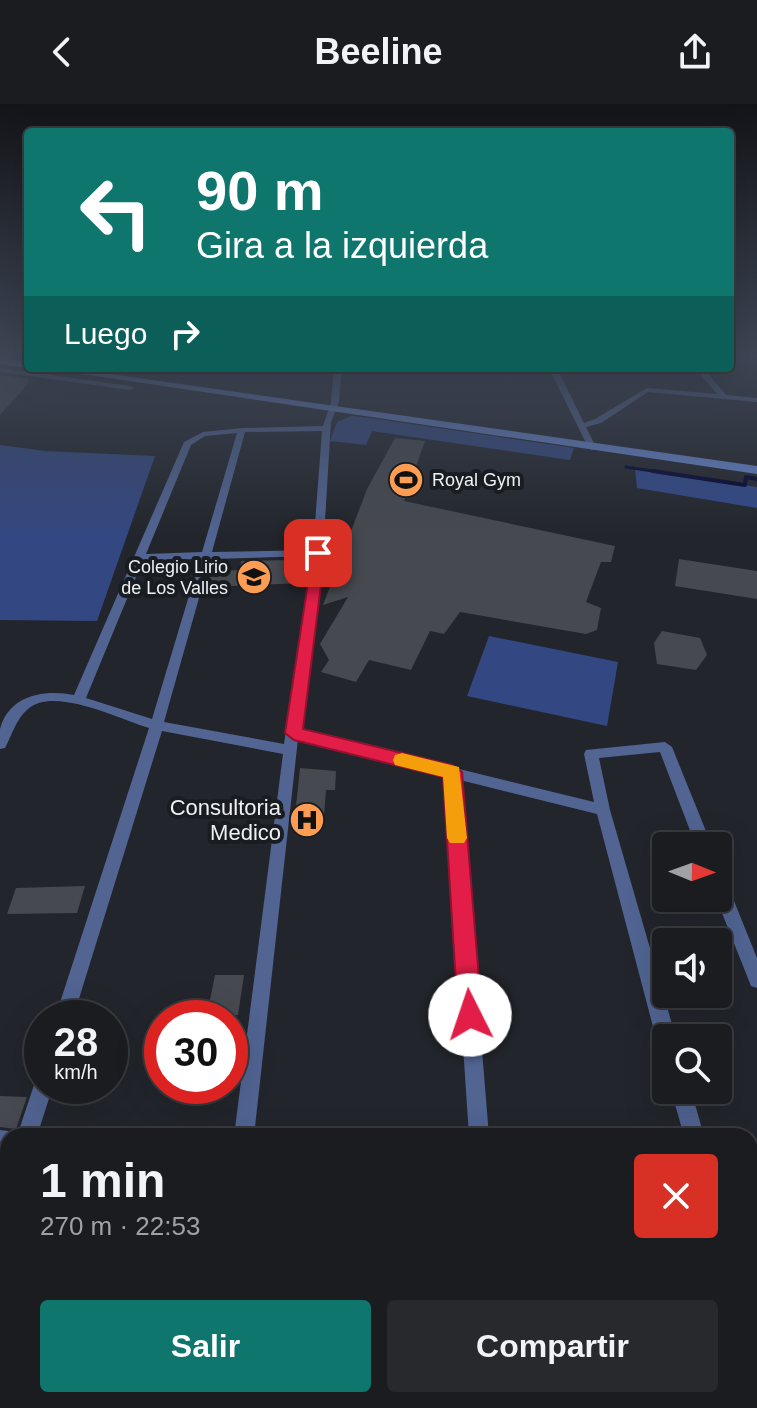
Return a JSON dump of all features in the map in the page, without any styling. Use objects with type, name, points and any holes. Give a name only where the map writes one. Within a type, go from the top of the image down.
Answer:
[{"type":"street","points":[[78,701],[187,444],[203,434],[319,417]]},
{"type":"street","points":[[245,1128],[290,750],[318,553],[330,417]]},
{"type":"street","points":[[352,417],[587,437]]},
{"type":"street","points":[[386,417],[587,437],[725,461],[757,470]]},
{"type":"street","points":[[577,417],[587,437]]},
{"type":"street","points":[[587,437],[605,417]]},
{"type":"street","points":[[70,1000],[157,725],[242,430]]},
{"type":"street","points":[[725,461],[757,462]]},
{"type":"street","points":[[139,557],[318,553]]},
{"type":"street","points":[[0,744],[14,716],[27,702],[48,696],[78,701],[157,725],[290,750]]},
{"type":"street","points":[[294,733],[603,810]]},
{"type":"street","points":[[662,1024],[603,810],[591,754],[665,747],[698,832]]},
{"type":"street","points":[[452,772],[478,1128]]},
{"type":"street","points":[[730,912],[757,980]]},
{"type":"street","points":[[30,1128],[37,1104]]},
{"type":"street","points":[[685,1104],[692,1128]]},
{"type":"shaded area","points":[[349,417],[363,417],[574,448],[570,460],[372,431],[366,445],[330,441],[337,422]]},
{"type":"shaded area","points":[[0,445],[45,451],[155,456],[97,621],[0,620]]},
{"type":"shaded area","points":[[635,469],[757,487],[757,508],[637,488]]},
{"type":"shaded area","points":[[489,636],[618,662],[607,726],[467,696]]},
{"type":"building","points":[[395,438],[425,441],[404,501],[615,546],[611,562],[601,562],[586,602],[601,608],[597,630],[586,634],[460,612],[444,634],[430,631],[411,670],[369,660],[356,682],[321,672],[329,660],[320,644],[348,597],[323,605],[367,489]]},
{"type":"building","points":[[679,559],[757,571],[757,599],[675,586]]},
{"type":"building","name":"Colegio Lirio de Los Valles","points":[[291,560],[289,569],[307,569],[305,583],[205,587],[212,571],[240,570],[241,561]]},
{"type":"building","points":[[662,631],[700,638],[707,655],[696,670],[657,664],[654,643]]},
{"type":"building","points":[[300,768],[336,771],[335,790],[326,790],[324,815],[314,825],[294,825]]},
{"type":"building","points":[[85,886],[77,913],[7,914],[16,888]]},
{"type":"building","points":[[215,975],[244,975],[240,1000],[210,1000]]},
{"type":"building","points":[[0,1096],[24,1097],[16,1128],[0,1127]]},
{"type":"waterway","points":[[626,467],[666,473]]},
{"type":"waterway","points":[[653,471],[745,485],[746,477],[757,479]]},
{"type":"slow traffic","points":[[402,760],[452,772],[457,838]]},
{"type":"place","name":"Royal Gym","points":[[406,480]]},
{"type":"place","name":"Colegio Lirio de Los Valles","points":[[254,577]]},
{"type":"place","name":"Consultoria Medico","points":[[307,820]]},
{"type":"route","points":[[318,553],[294,733],[452,772],[470,1015]]}]
